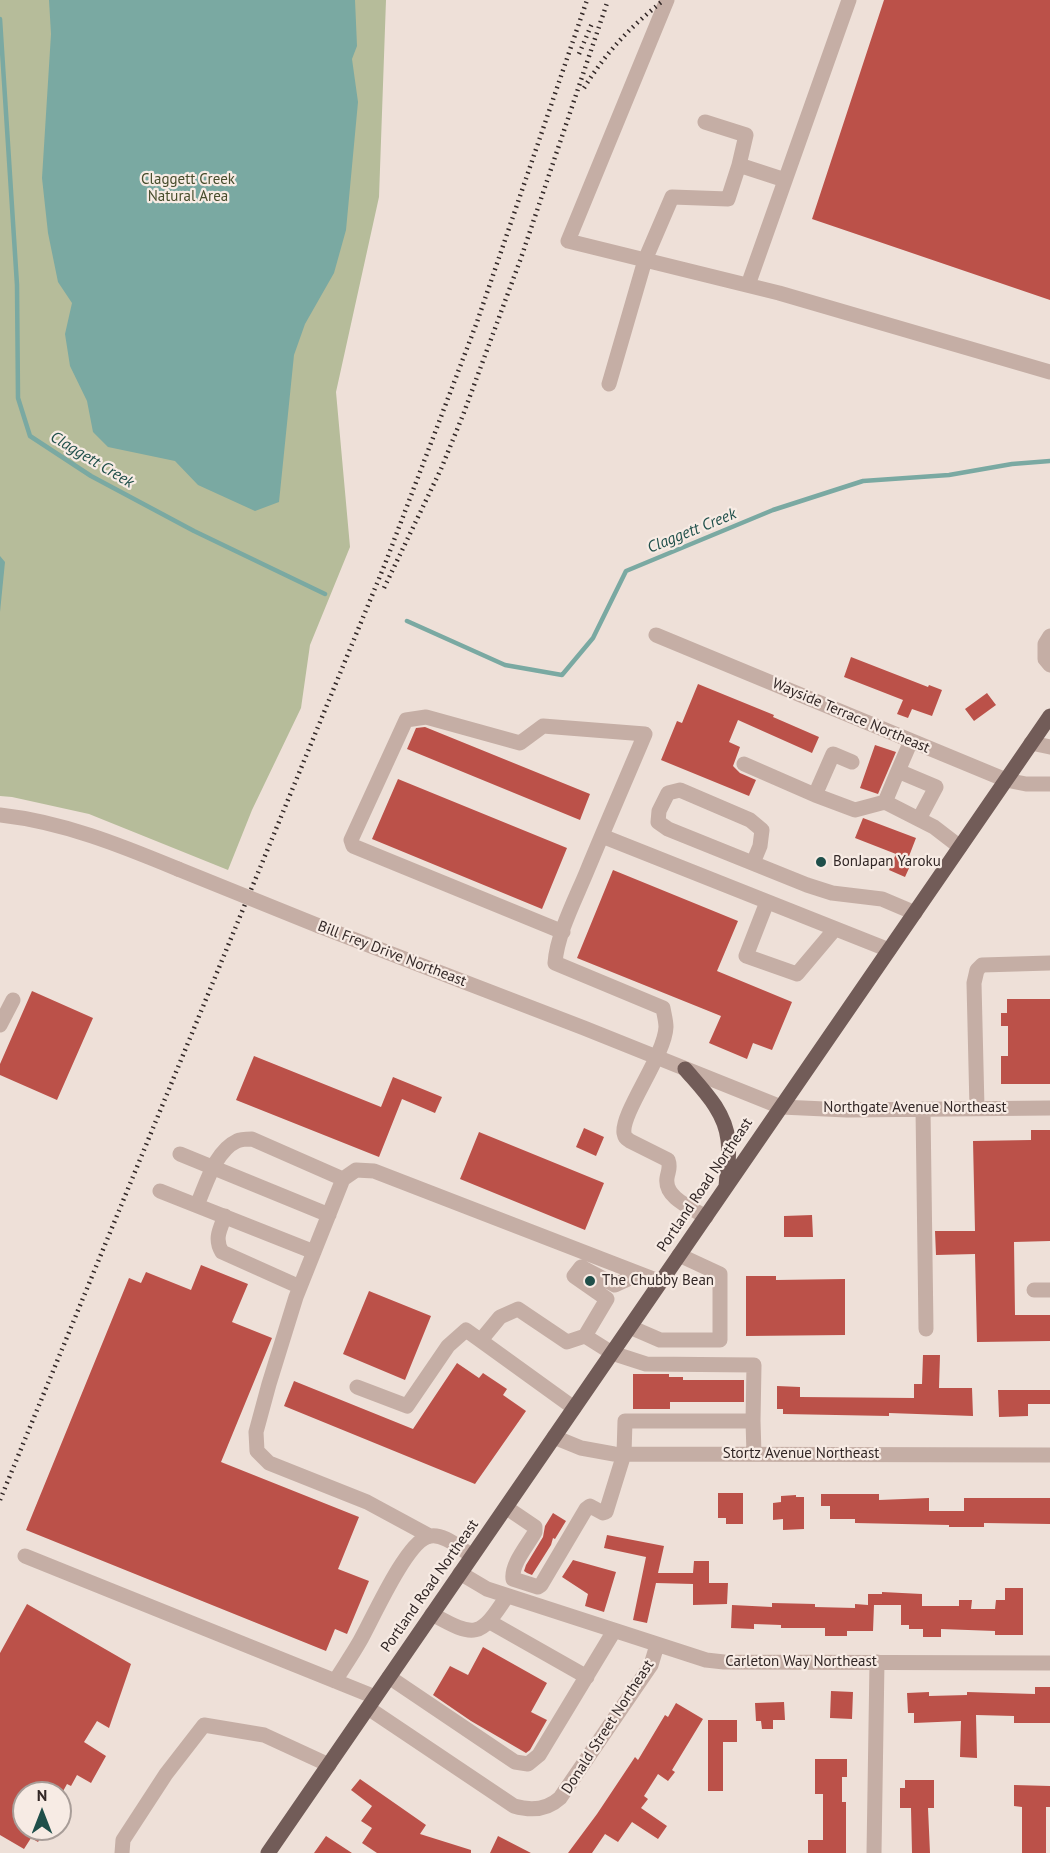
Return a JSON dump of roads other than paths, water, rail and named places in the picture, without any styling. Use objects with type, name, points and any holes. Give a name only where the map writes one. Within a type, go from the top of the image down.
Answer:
[{"type":"main road","name":"Portland Road Northeast","points":[[268,1853],[1050,716]]},
{"type":"main road","points":[[685,1069],[721,1116],[729,1144],[726,1187]]},
{"type":"street","points":[[667,0],[568,241],[748,285],[1050,372]]},
{"type":"street","points":[[748,285],[849,0]]},
{"type":"street","points":[[609,384],[645,260],[672,197],[728,199],[746,135],[705,122]]},
{"type":"street","points":[[739,165],[785,180]]},
{"type":"street","name":"Wayside Terrace Northeast","points":[[656,635],[1006,780],[1026,784],[1050,784]]},
{"type":"street","points":[[1050,636],[1045,645],[1045,659],[1050,665]]},
{"type":"street","points":[[563,932],[353,846],[351,840],[406,720],[426,717],[520,743],[543,726],[645,734],[563,932],[556,951],[555,963],[663,1008],[666,1028],[656,1057],[626,1122],[625,1137],[668,1160],[670,1166],[667,1186],[670,1193],[674,1198],[706,1216]]},
{"type":"street","points":[[885,802],[911,741]]},
{"type":"street","points":[[1031,743],[1050,747]]},
{"type":"street","points":[[816,795],[833,754],[852,762]]},
{"type":"street","points":[[744,764],[855,810],[885,802],[934,827],[960,846]]},
{"type":"street","points":[[898,771],[936,787],[919,819]]},
{"type":"street","points":[[753,863],[760,846],[762,830],[750,820],[680,790],[668,794],[659,811],[658,822],[668,829],[815,888],[832,893],[882,899],[915,913]]},
{"type":"street","name":"Bill Frey Drive Northeast","points":[[0,815],[37,820],[89,834],[781,1107]]},
{"type":"street","points":[[602,836],[889,950]]},
{"type":"street","points":[[767,902],[746,956],[797,974],[835,929]]},
{"type":"street","points":[[977,1108],[974,982],[977,970],[982,965],[1050,963]]},
{"type":"street","points":[[0,1025],[13,1000]]},
{"type":"street","name":"Northgate Avenue Northeast","points":[[781,1107],[1050,1108]]},
{"type":"street","points":[[923,1109],[926,1329]]},
{"type":"street","points":[[197,1205],[213,1168],[225,1151],[238,1140],[252,1139],[343,1179]]},
{"type":"street","points":[[180,1154],[329,1215]]},
{"type":"street","points":[[472,1556],[443,1538],[428,1536],[367,1502],[270,1463],[257,1451],[256,1432],[300,1287],[343,1179],[356,1170],[374,1171],[661,1282]]},
{"type":"street","points":[[160,1191],[314,1252]]},
{"type":"street","points":[[225,1216],[217,1244],[222,1252],[300,1287]]},
{"type":"street","points":[[630,1327],[660,1340],[720,1340],[720,1274],[679,1255]]},
{"type":"street","points":[[481,1340],[500,1317],[518,1309],[567,1342],[585,1336],[607,1299],[574,1276],[581,1268],[615,1285],[639,1274]]},
{"type":"street","points":[[357,1387],[407,1406],[448,1346],[466,1330],[574,1408]]},
{"type":"street","points":[[585,1336],[612,1353],[646,1364],[754,1365],[754,1454]]},
{"type":"street","points":[[507,1508],[535,1527],[535,1532],[515,1565],[513,1579],[538,1587],[586,1509],[590,1506],[603,1513],[606,1512],[624,1454],[625,1421],[753,1420]]},
{"type":"street","name":"Stortz Avenue Northeast","points":[[554,1437],[581,1448],[624,1454],[1050,1455]]},
{"type":"street","points":[[335,1681],[360,1640],[380,1599],[416,1543],[428,1536]]},
{"type":"street","name":"Donald Street Northeast","points":[[25,1556],[335,1681],[372,1702],[514,1806],[531,1810],[544,1808],[560,1798],[651,1665],[657,1645]]},
{"type":"street","name":"Carleton Way Northeast","points":[[460,1573],[487,1589],[706,1660],[724,1662],[1050,1663]]},
{"type":"street","points":[[432,1614],[460,1629],[476,1630],[490,1622],[514,1598],[531,1586]]},
{"type":"street","points":[[490,1622],[587,1677]]},
{"type":"street","points":[[389,1677],[515,1762],[528,1764],[539,1755],[614,1631]]},
{"type":"street","points":[[874,1853],[878,1662]]},
{"type":"street","points":[[122,1853],[123,1839],[166,1774],[204,1725],[264,1735],[329,1765]]},
{"type":"water","points":[[49,0],[355,0],[357,46],[352,59],[358,102],[346,230],[334,273],[305,324],[294,355],[279,502],[255,511],[198,485],[175,461],[108,447],[93,432],[87,401],[70,366],[65,334],[72,303],[58,282],[48,233],[42,178],[51,34]]},
{"type":"water","points":[[0,556],[5,562],[0,612]]},
{"type":"waterway","name":"Claggett Creek","points":[[0,19],[17,285],[18,398],[30,436],[91,476],[194,531],[325,594]]},
{"type":"waterway","name":"Claggett Creek","points":[[407,621],[505,665],[562,675],[593,638],[626,571],[773,510],[863,481],[949,475],[1012,464],[1050,461]]},
{"type":"railway","points":[[0,1500],[385,564],[477,322],[587,0]]},
{"type":"railway","points":[[384,588],[441,469],[463,415],[521,258],[608,0]]},
{"type":"railway","points":[[584,88],[601,62],[620,40],[664,0]]},
{"type":"railway","points":[[579,54],[593,21]]},
{"type":"place","name":"BonJapan Yaroku","points":[[821,862]]},
{"type":"place","name":"The Chubby Bean","points":[[590,1281]]},
{"type":"park label","name":"Claggett Creek Natural Area","points":[[188,188]]}]
